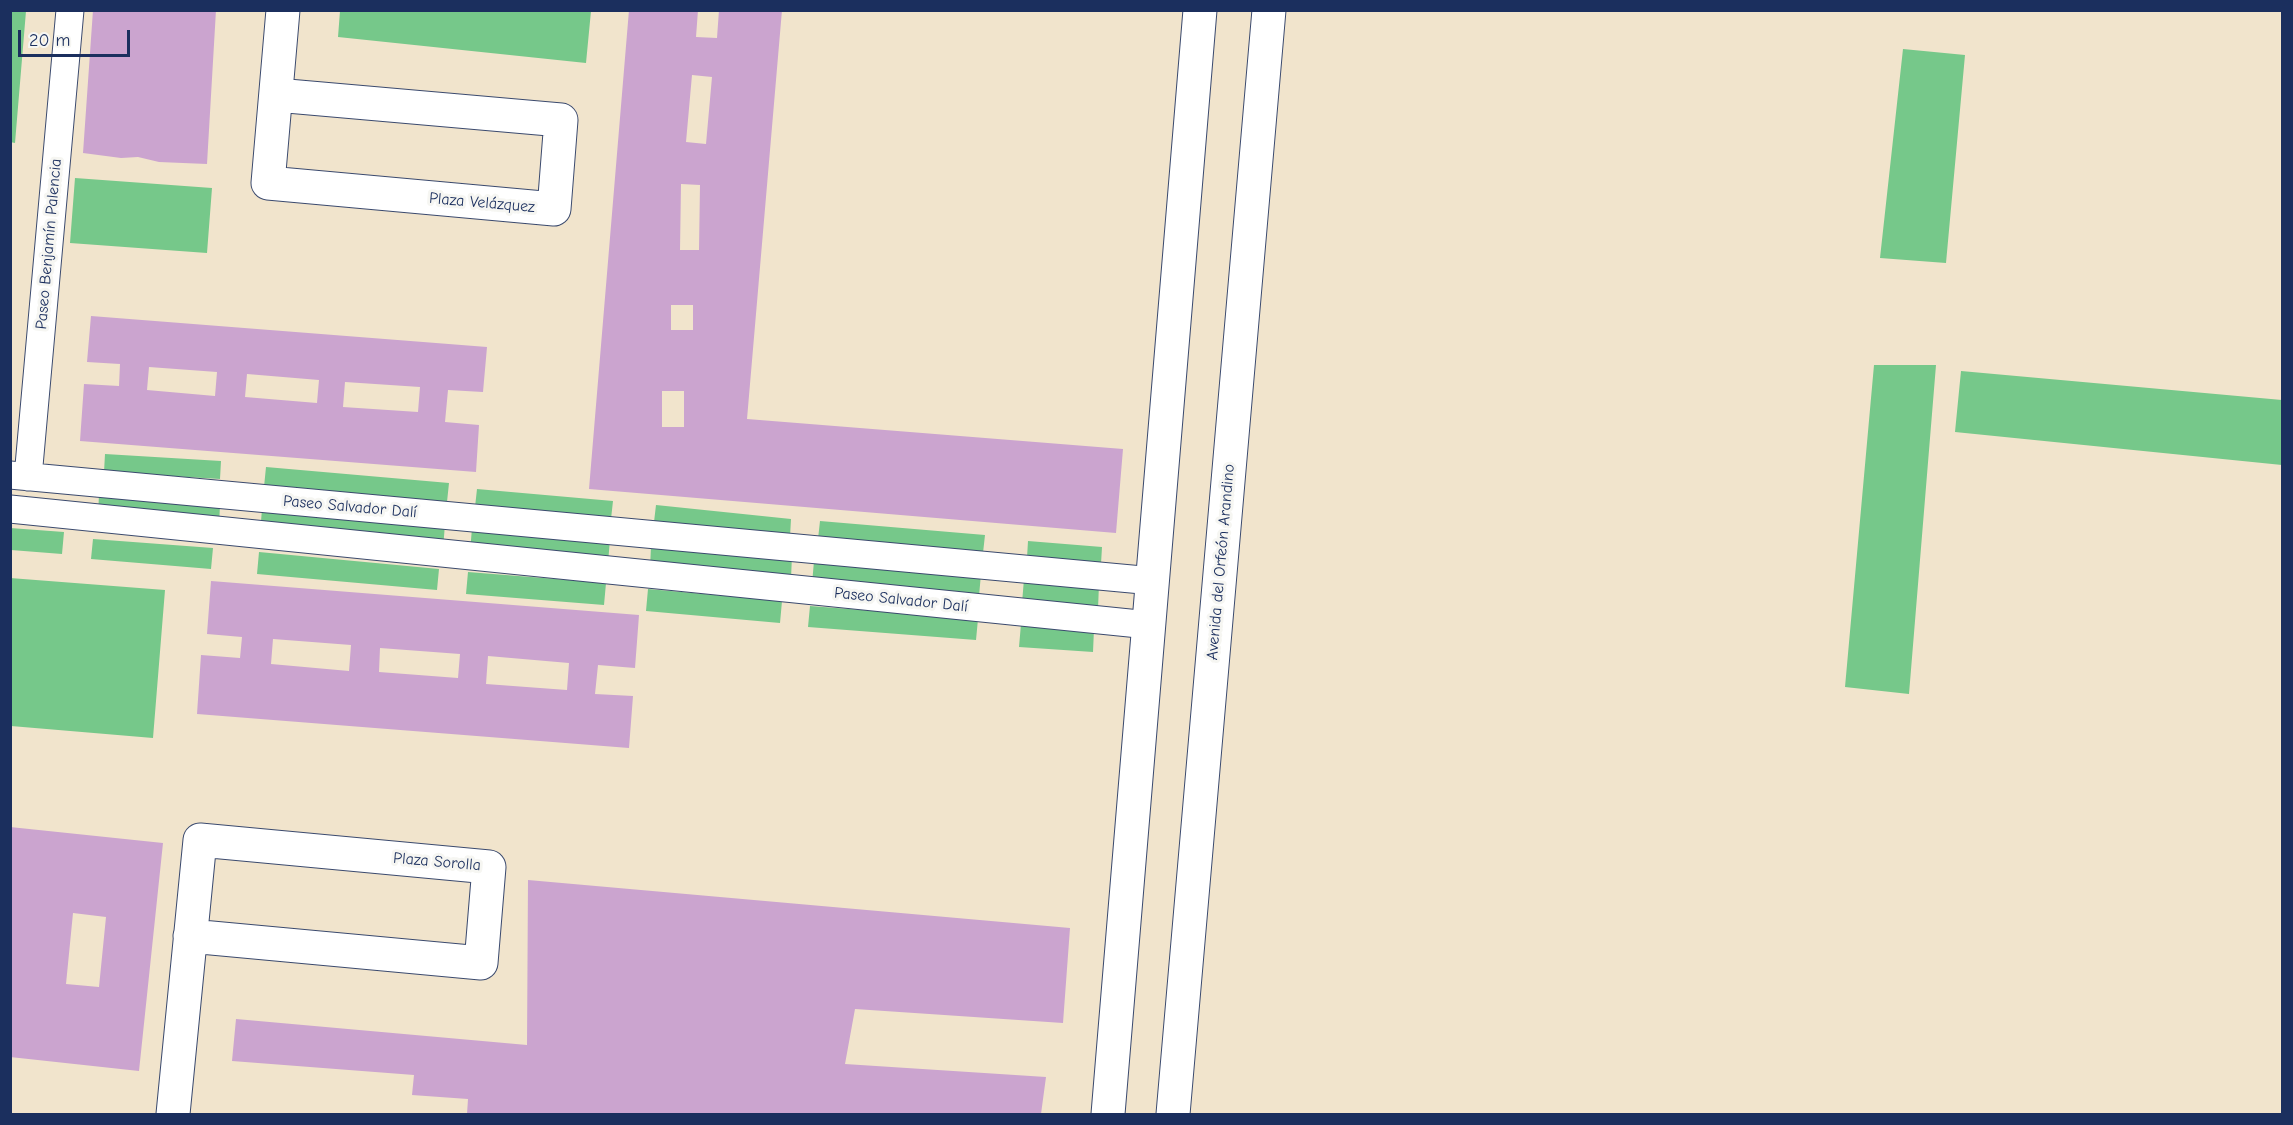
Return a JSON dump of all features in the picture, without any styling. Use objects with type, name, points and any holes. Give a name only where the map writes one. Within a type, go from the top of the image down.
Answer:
[{"type":"street","name":"Paseo Benjamín Palencia","points":[[19,476],[70,10]]},
{"type":"street","name":"Plaza Velázquez","points":[[276,95],[561,120],[554,209],[268,183],[276,95],[284,10]]},
{"type":"street","points":[[1108,1114],[1200,10]]},
{"type":"street","name":"Avenida del Orfeón Arandino","points":[[1173,1114],[1269,10]]},
{"type":"street","name":"Paseo Salvador Dalí","points":[[19,476],[1153,581]]},
{"type":"street","points":[[54,514],[56,479]]},
{"type":"street","points":[[240,532],[242,497]]},
{"type":"street","name":"Paseo Salvador Dalí","points":[[10,509],[1149,625]]},
{"type":"street","points":[[456,554],[458,517]]},
{"type":"street","points":[[625,572],[628,532]]},
{"type":"street","points":[[800,589],[804,549]]},
{"type":"street","points":[[1002,610],[1004,567]]},
{"type":"street","name":"Plaza Sorolla","points":[[173,1114],[190,936],[200,840],[489,867],[481,963],[190,936]]},
{"type":"green space","points":[[10,11],[26,11],[15,143],[10,142]]},
{"type":"green space","points":[[340,11],[591,11],[586,63],[338,37]]},
{"type":"green space","points":[[1903,49],[1965,55],[1946,263],[1880,258]]},
{"type":"green space","points":[[75,178],[212,188],[207,253],[70,243]]},
{"type":"green space","points":[[1874,365],[1936,365],[1909,694],[1845,687]]},
{"type":"green space","points":[[1961,371],[2282,400],[2282,465],[1955,432]]},
{"type":"green space","points":[[105,454],[221,461],[220,479],[104,472]]},
{"type":"green space","points":[[266,467],[449,483],[447,502],[264,487]]},
{"type":"green space","points":[[477,489],[613,501],[611,519],[475,507]]},
{"type":"green space","points":[[99,494],[220,504],[219,527],[98,517]]},
{"type":"green space","points":[[656,505],[791,519],[790,537],[654,522]]},
{"type":"green space","points":[[262,509],[445,524],[443,549],[260,534]]},
{"type":"green space","points":[[820,521],[985,535],[983,553],[818,539]]},
{"type":"green space","points":[[10,528],[64,532],[62,554],[11,550]]},
{"type":"green space","points":[[472,528],[610,539],[608,563],[470,552]]},
{"type":"green space","points":[[93,539],[213,548],[211,569],[91,559]]},
{"type":"green space","points":[[1028,541],[1102,547],[1101,564],[1027,558]]},
{"type":"green space","points":[[651,546],[792,555],[791,579],[650,569]]},
{"type":"green space","points":[[259,552],[439,569],[437,590],[257,574]]},
{"type":"green space","points":[[814,561],[981,574],[979,596],[812,584]]},
{"type":"green space","points":[[468,572],[606,583],[604,605],[466,594]]},
{"type":"green space","points":[[10,578],[165,590],[153,738],[11,726]]},
{"type":"green space","points":[[1024,579],[1099,584],[1098,609],[1022,603]]},
{"type":"green space","points":[[648,589],[782,601],[780,623],[646,611]]},
{"type":"green space","points":[[810,606],[978,619],[976,640],[808,627]]},
{"type":"green space","points":[[1021,624],[1094,629],[1093,652],[1019,647]]},
{"type":"building","points":[[93,10],[216,10],[207,164],[159,162],[138,157],[121,158],[83,153]]},
{"type":"building","points":[[629,10],[698,10],[696,37],[717,38],[719,10],[782,10],[747,419],[1123,449],[1116,533],[589,489]],"holes":[[[692,75],[712,77],[706,144],[686,142]],[[681,184],[700,185],[699,250],[680,250]],[[671,305],[693,305],[693,330],[671,330]],[[662,391],[684,391],[684,427],[662,427]]]},
{"type":"building","points":[[91,316],[487,347],[483,392],[448,390],[445,422],[479,425],[476,472],[80,441],[84,384],[119,386],[120,364],[87,362]],"holes":[[[149,367],[217,372],[215,396],[147,390]],[[247,374],[319,380],[317,403],[245,397]],[[345,382],[420,387],[418,412],[343,407]]]},
{"type":"building","points":[[211,581],[639,615],[635,668],[598,665],[595,694],[633,696],[629,748],[197,714],[201,655],[240,658],[242,637],[207,634]],"holes":[[[273,639],[351,645],[349,671],[271,664]],[[380,648],[460,654],[458,678],[379,672]],[[488,656],[569,663],[567,690],[486,684]]]},
{"type":"building","points":[[10,827],[163,843],[139,1071],[10,1057]],"holes":[[[73,913],[106,917],[99,987],[66,984]]]},
{"type":"building","points":[[528,880],[1070,928],[1063,1023],[855,1009],[845,1064],[1046,1077],[1041,1114],[467,1114],[468,1099],[412,1095],[414,1075],[232,1061],[236,1019],[527,1045]]}]
